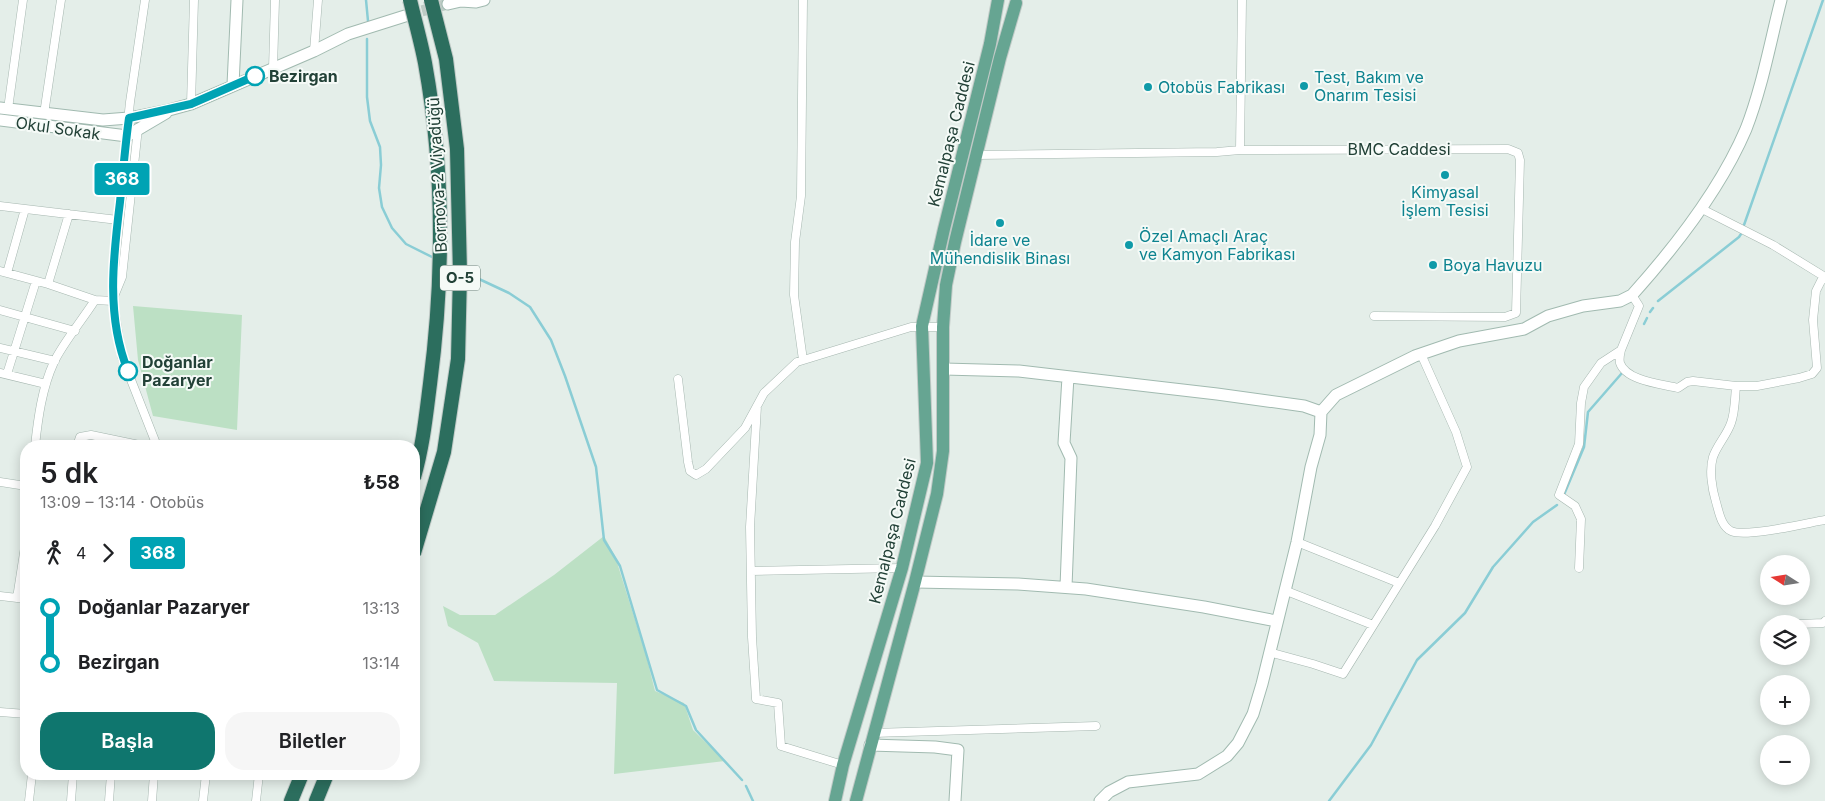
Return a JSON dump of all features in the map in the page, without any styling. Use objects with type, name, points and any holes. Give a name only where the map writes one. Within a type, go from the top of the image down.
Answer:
[{"type":"highway","name":"Bornova-2 Viyadüğü","points":[[410,0],[425,62],[437,156],[441,272],[433,363],[420,456]]},
{"type":"highway","name":"Bornova-2 Viyadüğü","points":[[420,533],[444,452],[458,359],[460,273],[457,149],[446,59],[431,0]]},
{"type":"highway","points":[[290,801],[299,780]]},
{"type":"highway","points":[[316,801],[325,780]]},
{"type":"main road","name":"Kemalpaşa Caddesi","points":[[835,801],[842,765],[902,568],[927,463],[922,326],[1000,0],[1008,4],[1018,1]]},
{"type":"main road","name":"Kemalpaşa Caddesi","points":[[856,801],[916,582],[937,494],[943,452],[943,327],[946,286],[1000,58],[1018,1]]},
{"type":"street","points":[[4,108],[22,0]]},
{"type":"street","points":[[44,114],[61,0]]},
{"type":"street","points":[[145,0],[132,85],[134,117],[118,220],[114,255],[113,300],[122,357],[155,440]]},
{"type":"street","points":[[191,104],[194,0]]},
{"type":"street","points":[[233,85],[237,0]]},
{"type":"street","points":[[273,68],[275,0]]},
{"type":"street","points":[[314,51],[318,0]]},
{"type":"street","points":[[448,4],[461,1],[476,2],[484,0]]},
{"type":"street","points":[[803,0],[801,196],[795,242],[794,295],[804,360]]},
{"type":"street","points":[[1240,150],[1242,0]]},
{"type":"street","points":[[1100,801],[1109,792],[1128,782],[1198,774],[1227,756],[1238,743],[1253,714],[1269,652],[1320,435],[1321,412],[1336,395],[1421,354],[1459,341],[1524,329],[1548,316],[1583,306],[1620,301],[1632,295],[1702,209],[1725,171],[1746,128],[1781,0]]},
{"type":"street","name":"Okul Sokak","points":[[4,108],[103,120],[134,117],[169,110],[191,104],[314,51],[348,34],[405,16]]},
{"type":"street","name":"Okul Sokak","points":[[0,120],[132,133],[169,110]]},
{"type":"street","points":[[113,300],[122,277],[134,117]]},
{"type":"street","name":"BMC Caddesi","points":[[976,154],[1217,152],[1240,150],[1508,149],[1518,153],[1520,160],[1516,313],[1505,317],[1374,316]]},
{"type":"street","points":[[0,206],[118,220]]},
{"type":"street","points":[[25,209],[3,272],[48,284],[95,300],[113,300]]},
{"type":"street","points":[[1632,295],[1639,306],[1621,350],[1620,362],[1629,374],[1642,380],[1678,388],[1687,382],[1694,381],[1736,386],[1757,386],[1812,374],[1817,368],[1813,320],[1816,291],[1824,278],[1773,245],[1702,209]]},
{"type":"street","points":[[48,284],[69,214]]},
{"type":"street","points":[[36,281],[13,352],[3,373],[46,384]]},
{"type":"street","points":[[36,440],[37,424],[46,384],[55,361],[95,300]]},
{"type":"street","points":[[0,310],[75,332]]},
{"type":"street","points":[[678,379],[688,462],[690,471],[696,474],[706,470],[745,428],[764,393],[797,362],[910,327],[943,327]]},
{"type":"street","points":[[0,348],[55,361]]},
{"type":"street","points":[[1579,568],[1580,519],[1575,506],[1559,495],[1579,444],[1584,387],[1601,363],[1621,350]]},
{"type":"street","points":[[1269,652],[1343,674],[1435,526],[1467,467],[1456,432],[1421,354]]},
{"type":"street","points":[[944,369],[1019,371],[1279,402],[1304,406],[1321,412]]},
{"type":"street","points":[[1066,587],[1071,458],[1064,443],[1068,377]]},
{"type":"street","points":[[1736,386],[1731,423],[1712,459],[1714,494],[1724,526],[1732,532],[1754,533],[1825,520]]},
{"type":"street","points":[[757,406],[750,527],[756,699],[778,702],[781,746],[842,765]]},
{"type":"street","points":[[79,440],[80,437],[91,435],[115,440]]},
{"type":"street","points":[[0,482],[20,485]]},
{"type":"street","points":[[1296,542],[1398,583]]},
{"type":"street","points":[[751,571],[902,568]]},
{"type":"street","points":[[17,598],[20,579]]},
{"type":"street","points":[[916,582],[1018,584],[1086,589],[1204,607],[1276,621]]},
{"type":"street","points":[[1284,590],[1373,624]]},
{"type":"street","points":[[0,596],[20,598]]},
{"type":"street","points":[[1810,624],[1823,623],[1825,621]]},
{"type":"street","points":[[0,712],[20,714]]},
{"type":"street","points":[[872,739],[1096,726]]},
{"type":"street","points":[[872,739],[958,750],[955,801]]},
{"type":"street","points":[[29,801],[31,780]]},
{"type":"street","points":[[70,801],[72,780]]},
{"type":"street","points":[[109,801],[111,780]]},
{"type":"street","points":[[152,801],[154,780]]},
{"type":"street","points":[[202,801],[205,780]]},
{"type":"street","points":[[256,801],[258,780]]},
{"type":"green space","points":[[133,306],[242,315],[237,430],[153,416],[138,360]]},
{"type":"green space","points":[[604,536],[615,556],[646,655],[655,691],[684,703],[693,730],[725,761],[614,774],[617,683],[494,681],[478,643],[448,626],[443,606],[460,615],[495,615],[554,575]]},
{"type":"waterway","points":[[366,0],[368,21]]},
{"type":"waterway","points":[[1744,225],[1823,0]]},
{"type":"waterway","points":[[367,39],[367,97],[370,121],[380,147],[379,188],[382,207],[392,228],[406,244],[436,259]]},
{"type":"waterway","points":[[1658,301],[1741,234]]},
{"type":"waterway","points":[[464,272],[509,293],[530,307],[551,340],[596,467],[604,540],[620,566],[657,690],[686,706],[696,730],[742,780]]},
{"type":"waterway","points":[[1650,312],[1653,308]]},
{"type":"waterway","points":[[1644,324],[1647,318]]},
{"type":"waterway","points":[[1563,497],[1584,447],[1588,412],[1622,373]]},
{"type":"waterway","points":[[1329,801],[1371,745],[1417,660],[1465,613],[1493,567],[1533,522],[1557,505]]},
{"type":"waterway","points":[[746,786],[753,801]]},
{"type":"tunnel","points":[[406,15],[448,4]]},
{"type":"bus line","name":"368","points":[[128,371],[122,357],[113,300],[114,255],[129,118],[191,104],[255,76]]},
{"type":"place","name":"Bezirgan","points":[[255,76]]},
{"type":"place","name":"Test, Bakım ve Onarım Tesisi","points":[[1304,86]]},
{"type":"place","name":"Otobüs Fabrikası","points":[[1148,87]]},
{"type":"place","name":"Kimyasal İşlem Tesisi","points":[[1445,175]]},
{"type":"place","name":"İdare ve Mühendislik Binası","points":[[1000,223]]},
{"type":"place","name":"Özel Amaçlı Araç ve Kamyon Fabrikası","points":[[1129,245]]},
{"type":"place","name":"Boya Havuzu","points":[[1433,265]]},
{"type":"place","name":"Doğanlar Pazaryer","points":[[128,371]]}]
